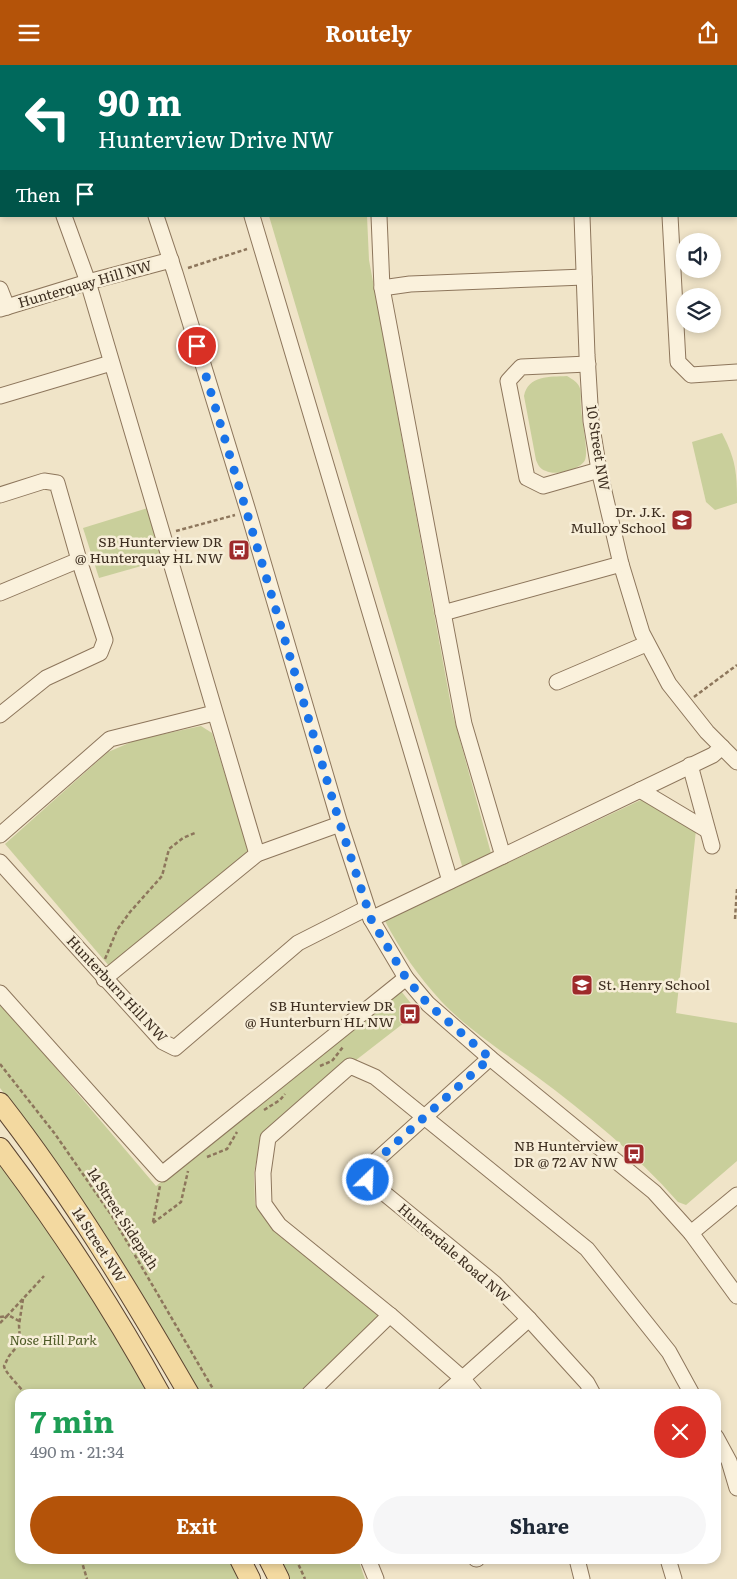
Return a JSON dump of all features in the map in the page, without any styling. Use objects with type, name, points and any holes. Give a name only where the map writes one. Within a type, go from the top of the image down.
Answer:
[{"type":"main road","name":"14 Street NW","points":[[0,1103],[30,1141],[119,1275],[186,1389]]},
{"type":"main road","name":"14 Street NW","points":[[0,1148],[81,1264],[138,1353],[157,1389]]},
{"type":"main road","points":[[242,1564],[250,1579]]},
{"type":"main road","points":[[272,1564],[279,1579]]},
{"type":"street","points":[[64,217],[88,282],[257,854]]},
{"type":"street","points":[[156,217],[248,511],[340,824],[369,914],[406,978],[428,1004],[490,1058],[654,1192],[691,1233],[737,1296]]},
{"type":"street","points":[[252,217],[450,881]]},
{"type":"street","points":[[379,217],[382,288],[464,724],[503,855]]},
{"type":"street","name":"10 Street NW","points":[[582,217],[591,421],[599,470],[621,564],[646,644],[669,684],[707,732],[737,762]]},
{"type":"street","points":[[670,217],[678,362],[691,375],[737,372]]},
{"type":"street","name":"Hunterquay Hill NW","points":[[4,308],[88,282],[173,266]]},
{"type":"street","points":[[382,288],[410,284],[584,277]]},
{"type":"street","points":[[0,289],[4,308]]},
{"type":"street","points":[[0,396],[111,363]]},
{"type":"street","points":[[588,364],[521,367],[508,381],[527,478],[543,486],[599,470]]},
{"type":"street","points":[[0,495],[44,481],[57,483],[105,640],[100,653],[46,677],[0,715]]},
{"type":"street","points":[[0,593],[79,560]]},
{"type":"street","points":[[443,613],[621,564]]},
{"type":"street","points":[[557,682],[646,644]]},
{"type":"street","points":[[0,835],[110,739],[214,713]]},
{"type":"street","points":[[369,914],[450,881],[713,755],[722,747]]},
{"type":"street","points":[[690,765],[712,846]]},
{"type":"street","points":[[640,790],[707,830]]},
{"type":"street","points":[[102,976],[257,854],[340,824]]},
{"type":"street","name":"Hunterburn Hill NW","points":[[0,862],[163,1042],[174,1048],[298,943],[369,914]]},
{"type":"street","points":[[0,993],[162,1174],[406,978]]},
{"type":"street","name":"Hunterdale Road NW","points":[[490,1058],[369,1167],[368,1180],[494,1283],[529,1319],[591,1389]]},
{"type":"street","points":[[471,1389],[462,1378],[390,1315],[279,1225],[264,1204],[263,1173],[268,1138],[350,1066],[375,1077],[587,1249],[669,1352],[689,1389]]},
{"type":"street","points":[[691,1233],[737,1195]]},
{"type":"street","points":[[314,1389],[390,1315]]},
{"type":"street","points":[[450,1389],[529,1319]]},
{"type":"street","points":[[721,1446],[729,1461],[737,1488]]},
{"type":"street","points":[[370,1564],[376,1579]]},
{"type":"street","points":[[578,1564],[582,1579]]},
{"type":"street","points":[[670,1564],[674,1579]]},
{"type":"path","points":[[173,266],[261,245]]},
{"type":"path","points":[[162,535],[229,517]]},
{"type":"path","points":[[691,699],[737,665]]},
{"type":"path","points":[[102,976],[117,930],[130,911],[162,876],[169,849],[183,838],[195,833]]},
{"type":"path","points":[[735,919],[737,889]]},
{"type":"path","points":[[318,1067],[332,1061],[340,1053],[345,1043]]},
{"type":"path","name":"14 Street Sidepath","points":[[0,1064],[55,1134],[112,1216],[213,1389]]},
{"type":"path","points":[[261,1111],[268,1109],[286,1093]]},
{"type":"path","points":[[204,1158],[228,1149],[239,1129]]},
{"type":"path","points":[[162,1174],[153,1223],[181,1202],[189,1167]]},
{"type":"path","points":[[0,1323],[44,1276]]},
{"type":"path","points":[[21,1389],[6,1372],[4,1366],[20,1343],[23,1299]]},
{"type":"path","points":[[0,1317],[10,1316],[20,1321]]},
{"type":"path","points":[[1,1372],[6,1372]]},
{"type":"path","points":[[82,1564],[87,1579]]},
{"type":"path","points":[[298,1564],[305,1579]]},
{"type":"green space","points":[[269,217],[367,217],[369,260],[452,711],[492,857],[463,869]]},
{"type":"green space","points":[[567,376],[575,381],[580,388],[586,456],[585,460],[578,467],[555,473],[544,470],[538,465],[524,396],[526,389],[535,381],[547,377]]},
{"type":"green space","points":[[722,433],[735,467],[737,503],[715,510],[706,502],[692,442]]},
{"type":"green space","points":[[151,507],[166,559],[99,578],[83,528]]},
{"type":"green space","points":[[201,726],[212,733],[248,848],[245,857],[110,967],[5,844],[108,752],[136,740]]},
{"type":"green space","name":"St. Henry School","points":[[645,798],[696,830],[676,1013],[737,1023],[737,1161],[686,1205],[678,1202],[628,1151],[574,1105],[474,1031],[451,1011],[418,973],[385,921]]},
{"type":"green space","points":[[401,991],[418,1012],[262,1133],[254,1173],[255,1204],[277,1230],[380,1316],[302,1389],[197,1389],[127,1269],[45,1146],[0,1088],[0,1002],[156,1186]]},
{"type":"green space","name":"Nose Hill Park","points":[[0,1164],[77,1277],[145,1389],[15,1389],[15,1564],[231,1564],[238,1579],[0,1579]]},
{"type":"green space","points":[[281,1564],[360,1564],[365,1579],[288,1579]]},
{"type":"place","name":"Dr. J.K. Mulloy School","points":[[682,520]]},
{"type":"place","name":"SB Hunterview DR @ Hunterquay HL NW","points":[[239,550]]},
{"type":"place","name":"St. Henry School","points":[[582,985]]},
{"type":"place","name":"SB Hunterview DR @ Hunterburn HL NW","points":[[410,1014]]},
{"type":"place","name":"NB Hunterview DR @ 72 AV NW","points":[[634,1154]]},
{"type":"route","points":[[197,346],[248,511],[340,824],[371,919],[406,978],[428,1004],[490,1058],[369,1167],[368,1180]]}]
